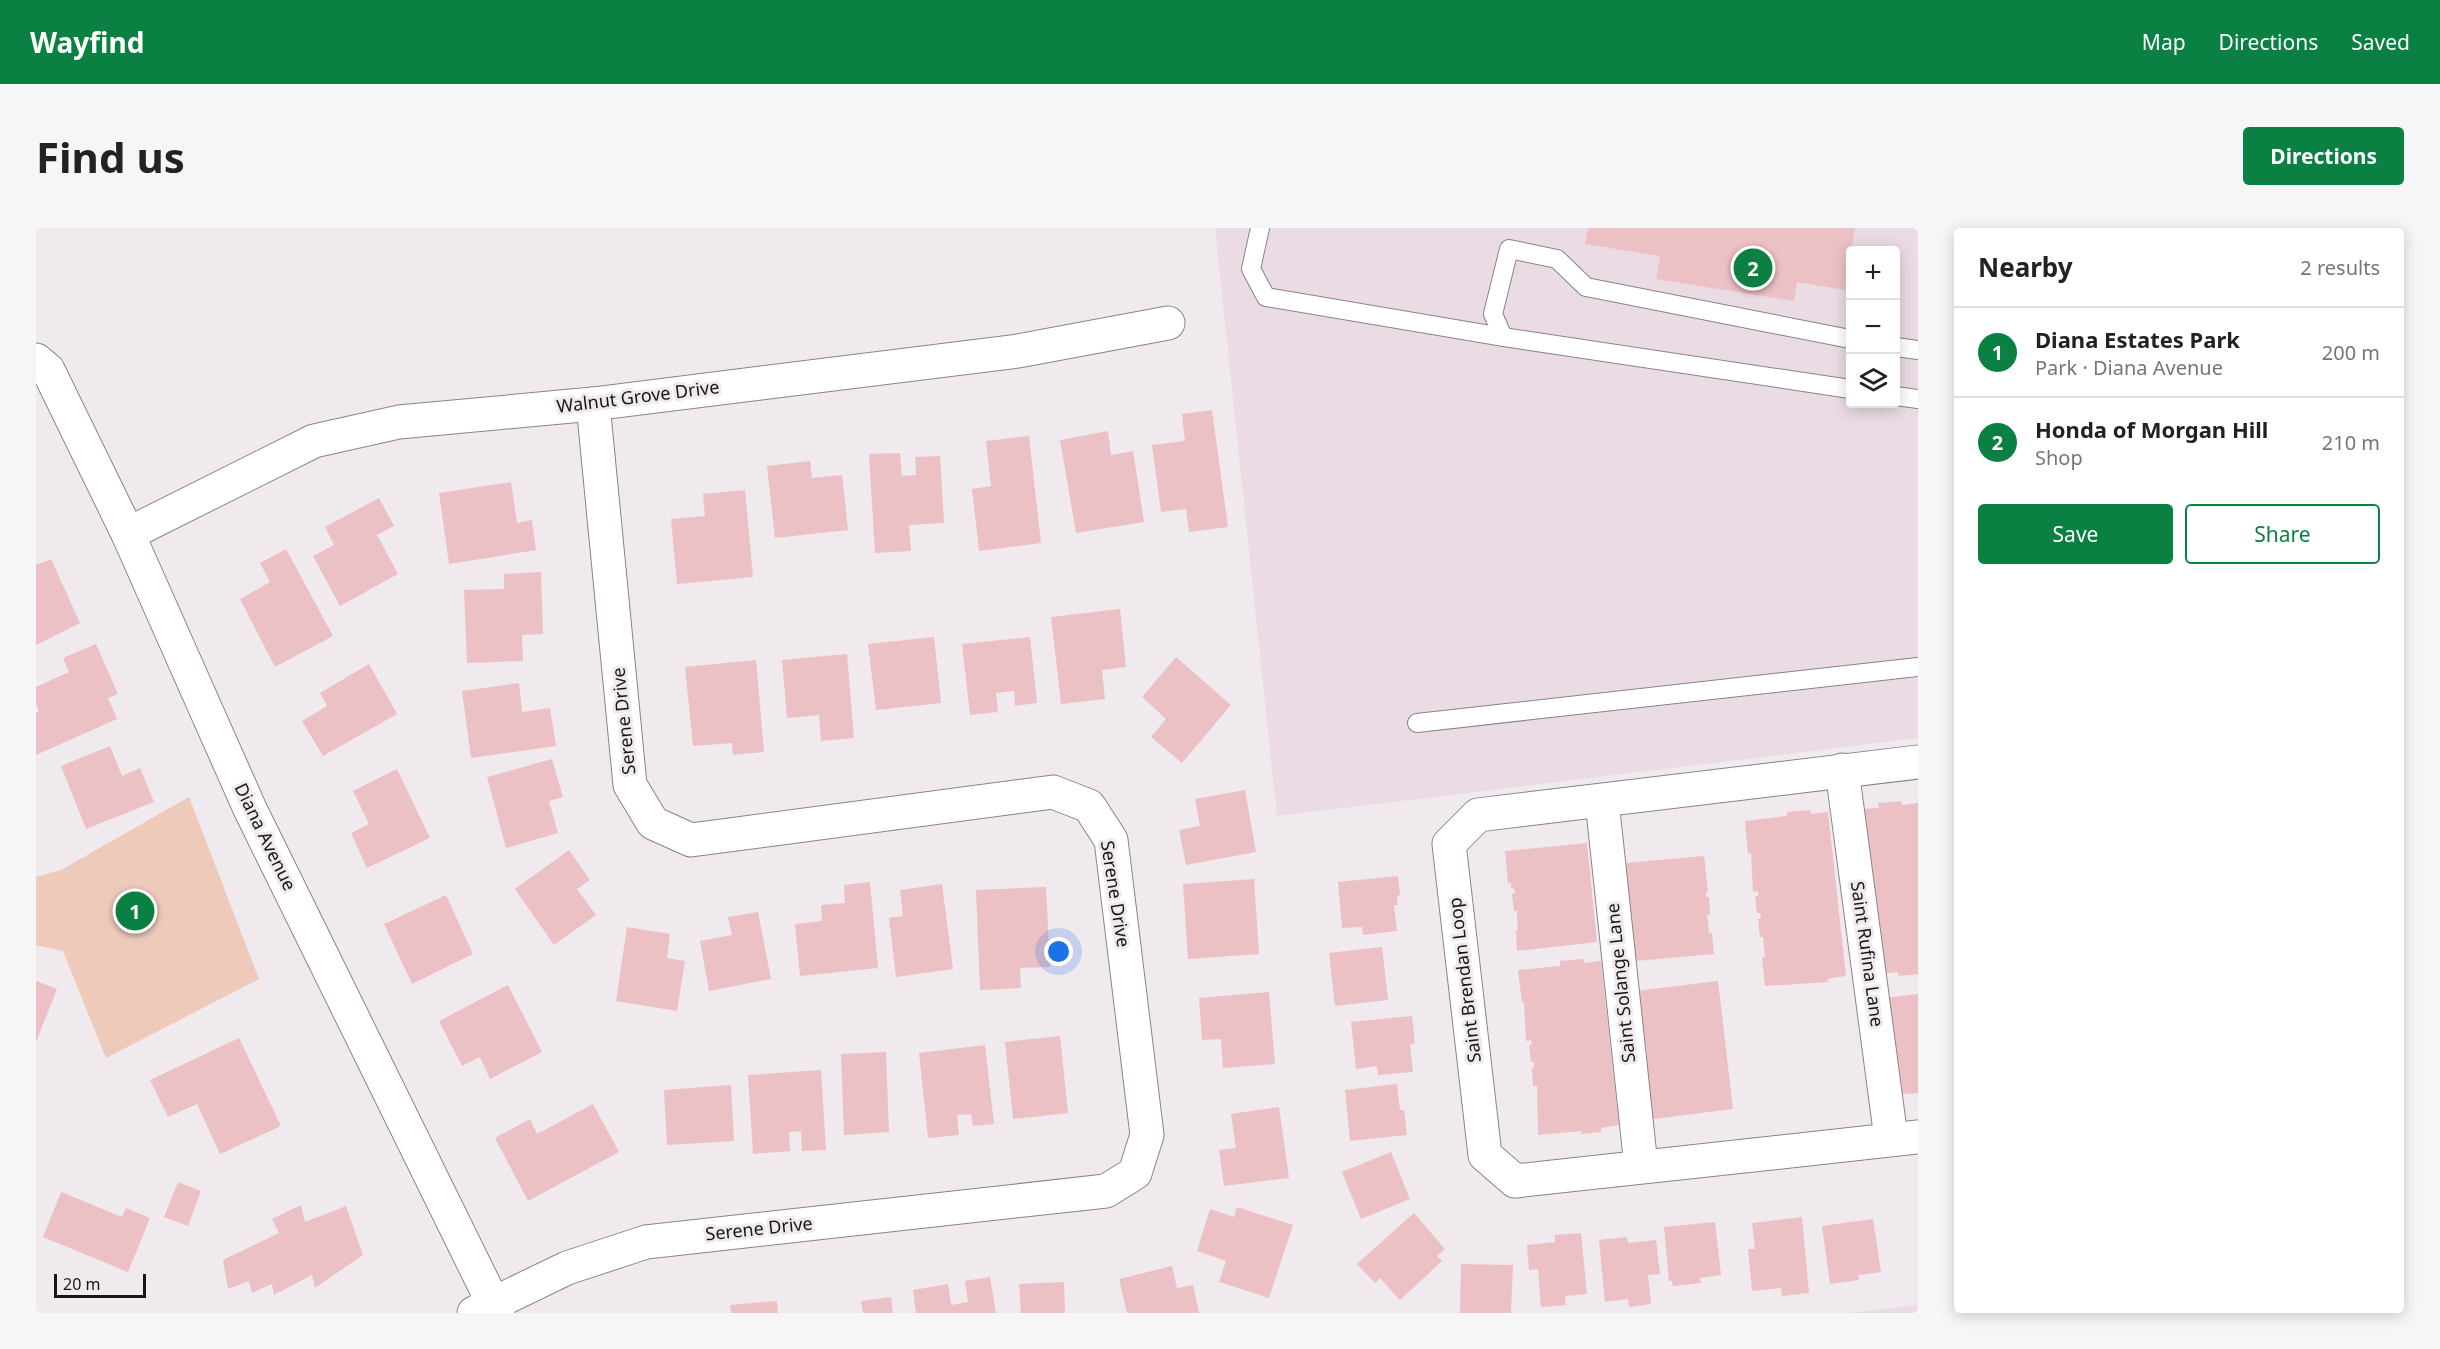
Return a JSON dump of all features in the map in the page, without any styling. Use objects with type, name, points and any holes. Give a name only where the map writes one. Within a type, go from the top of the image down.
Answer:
[{"type":"street","name":"Walnut Grove Drive","points":[[128,534],[314,441],[399,422],[593,404],[1018,351],[1168,323]]},
{"type":"street","name":"Diana Avenue","points":[[36,360],[48,370],[128,534],[250,809],[488,1310]]},
{"type":"street","name":"Serene Drive","points":[[488,1310],[567,1268],[646,1242],[1106,1191],[1135,1173],[1147,1135],[1111,840],[1089,806],[1053,792],[692,840],[653,823],[630,785],[593,404]]},
{"type":"street","name":"Saint Brendan Loop","points":[[1905,1138],[1515,1181],[1485,1155],[1449,844],[1478,815],[1918,762]]},
{"type":"street","name":"Saint Rufina Lane","points":[[1842,770],[1905,1138]]},
{"type":"street","name":"Saint Solange Lane","points":[[1602,801],[1641,1166]]},
{"type":"lane","points":[[1260,228],[1251,269],[1266,297],[1503,337],[1846,388]]},
{"type":"lane","points":[[1503,337],[1493,314],[1509,249],[1557,260],[1586,287],[1846,338]]},
{"type":"lane","points":[[1900,348],[1918,350]]},
{"type":"lane","points":[[1900,397],[1918,399]]},
{"type":"lane","points":[[1417,723],[1918,667]]},
{"type":"shaded area","points":[[1215,228],[1918,228],[1918,738],[1277,816]]},
{"type":"shaded area","points":[[189,797],[259,979],[106,1058],[63,951],[36,945],[36,877],[61,870]]},
{"type":"shaded area","points":[[1918,1305],[1918,1313],[1848,1313]]},
{"type":"building","points":[[1588,228],[1855,228],[1852,246],[1846,246],[1845,290],[1797,282],[1794,301],[1656,279],[1660,256],[1585,244]]},
{"type":"building","points":[[1212,410],[1228,527],[1189,532],[1186,509],[1161,512],[1152,445],[1185,441],[1182,414]]},
{"type":"building","points":[[1108,431],[1111,455],[1133,451],[1144,522],[1076,533],[1060,440]]},
{"type":"building","points":[[1029,436],[1041,543],[979,551],[972,489],[991,486],[986,441]]},
{"type":"building","points":[[900,453],[902,476],[916,475],[915,457],[940,456],[944,523],[909,525],[911,551],[875,553],[869,454]]},
{"type":"building","points":[[810,461],[812,478],[842,475],[848,530],[775,538],[767,466]]},
{"type":"building","points":[[511,482],[517,523],[532,520],[536,550],[449,564],[439,493]]},
{"type":"building","points":[[745,490],[753,577],[677,584],[671,519],[705,516],[703,494]]},
{"type":"building","points":[[379,498],[394,526],[377,535],[398,574],[340,606],[313,556],[334,545],[325,527]]},
{"type":"building","points":[[286,549],[333,636],[275,667],[240,599],[270,582],[260,563]]},
{"type":"building","points":[[51,559],[80,623],[36,645],[36,565]]},
{"type":"building","points":[[541,572],[543,634],[522,635],[523,661],[467,663],[464,590],[504,589],[504,574]]},
{"type":"building","points":[[1120,609],[1126,667],[1102,670],[1105,699],[1061,704],[1051,617]]},
{"type":"building","points":[[934,637],[941,703],[876,710],[868,644]]},
{"type":"building","points":[[1030,637],[1037,703],[1015,706],[1014,691],[996,693],[998,712],[970,715],[962,644]]},
{"type":"building","points":[[96,644],[118,694],[108,698],[117,719],[36,755],[36,713],[39,711],[36,704],[36,687],[69,672],[63,658]]},
{"type":"building","points":[[847,654],[854,738],[821,741],[819,715],[787,718],[782,660]]},
{"type":"building","points":[[1176,657],[1231,705],[1182,763],[1151,737],[1166,719],[1142,697]]},
{"type":"building","points":[[756,660],[764,752],[733,755],[732,743],[693,746],[685,667]]},
{"type":"building","points":[[369,664],[397,714],[323,756],[302,721],[327,706],[320,693]]},
{"type":"building","points":[[519,683],[522,712],[550,708],[556,746],[471,758],[462,691]]},
{"type":"building","points":[[110,746],[122,776],[140,768],[154,802],[86,829],[61,766]]},
{"type":"building","points":[[552,759],[563,797],[549,801],[558,833],[506,848],[487,777]]},
{"type":"building","points":[[397,769],[430,838],[367,868],[351,833],[369,824],[353,791]]},
{"type":"building","points":[[1245,790],[1256,852],[1186,865],[1179,830],[1200,826],[1195,799]]},
{"type":"building","points":[[1901,801],[1902,805],[1918,803],[1918,974],[1898,976],[1898,972],[1879,974],[1861,809],[1879,808],[1878,803]]},
{"type":"building","points":[[1810,810],[1811,814],[1828,812],[1846,976],[1827,979],[1828,982],[1765,986],[1762,958],[1765,957],[1763,937],[1760,937],[1758,919],[1761,918],[1760,913],[1757,913],[1755,896],[1758,896],[1758,891],[1753,892],[1751,853],[1748,854],[1745,821],[1787,816],[1787,812]]},
{"type":"building","points":[[1587,843],[1597,942],[1517,951],[1517,911],[1514,911],[1512,894],[1515,893],[1514,888],[1511,889],[1511,883],[1508,883],[1505,851]]},
{"type":"building","points":[[569,850],[590,880],[577,889],[596,915],[554,945],[515,889]]},
{"type":"building","points":[[1704,856],[1708,892],[1706,897],[1709,897],[1710,915],[1707,915],[1714,954],[1635,961],[1626,863]]},
{"type":"building","points":[[1398,876],[1400,895],[1397,896],[1398,905],[1394,905],[1397,931],[1363,935],[1362,927],[1342,928],[1338,882]]},
{"type":"building","points":[[1254,879],[1259,954],[1188,959],[1183,884]]},
{"type":"building","points":[[870,882],[878,968],[800,976],[795,924],[822,921],[821,905],[845,903],[844,885]]},
{"type":"building","points":[[942,884],[953,969],[896,977],[889,918],[903,916],[900,890]]},
{"type":"building","points":[[1046,887],[1050,967],[1020,968],[1021,988],[980,990],[976,890]]},
{"type":"building","points":[[446,895],[473,954],[412,984],[384,924]]},
{"type":"building","points":[[758,912],[771,979],[709,991],[700,941],[732,935],[728,917]]},
{"type":"building","points":[[627,927],[670,934],[667,958],[685,961],[677,1011],[616,1001]]},
{"type":"building","points":[[1382,947],[1388,1000],[1335,1006],[1329,953]]},
{"type":"building","points":[[1584,959],[1584,963],[1601,961],[1619,1125],[1601,1128],[1601,1132],[1581,1134],[1582,1131],[1538,1135],[1537,1086],[1533,1086],[1534,1062],[1531,1062],[1529,1045],[1532,1045],[1531,1040],[1526,1041],[1524,1002],[1522,1003],[1518,970],[1560,966],[1560,961]]},
{"type":"building","points":[[36,981],[57,989],[36,1042]]},
{"type":"building","points":[[1718,981],[1733,1109],[1653,1119],[1645,1058],[1647,1057],[1646,1043],[1643,1044],[1636,991]]},
{"type":"building","points":[[508,985],[542,1052],[490,1079],[480,1057],[462,1066],[439,1021]]},
{"type":"building","points":[[1269,992],[1275,1064],[1223,1068],[1221,1039],[1202,1040],[1199,998]]},
{"type":"building","points":[[1918,994],[1918,1093],[1893,1095],[1884,998]]},
{"type":"building","points":[[1412,1016],[1415,1043],[1410,1045],[1413,1072],[1378,1075],[1377,1066],[1356,1069],[1351,1022]]},
{"type":"building","points":[[1060,1036],[1068,1113],[1013,1119],[1005,1042]]},
{"type":"building","points":[[239,1038],[281,1126],[220,1154],[197,1104],[168,1117],[150,1080]]},
{"type":"building","points":[[985,1045],[994,1124],[973,1126],[971,1114],[957,1115],[959,1135],[928,1138],[919,1053]]},
{"type":"building","points":[[886,1052],[889,1132],[844,1135],[841,1054]]},
{"type":"building","points":[[821,1070],[826,1150],[802,1151],[801,1131],[789,1132],[790,1151],[753,1154],[748,1075]]},
{"type":"building","points":[[1397,1084],[1400,1110],[1404,1110],[1407,1135],[1350,1141],[1345,1090]]},
{"type":"building","points":[[731,1085],[734,1141],[667,1145],[664,1090]]},
{"type":"building","points":[[593,1104],[619,1152],[528,1201],[495,1138],[530,1119],[537,1134]]},
{"type":"building","points":[[1279,1107],[1289,1178],[1224,1186],[1219,1150],[1236,1148],[1231,1114]]},
{"type":"building","points":[[1391,1152],[1410,1199],[1361,1219],[1342,1172]]},
{"type":"building","points":[[178,1182],[201,1191],[188,1226],[164,1217]]},
{"type":"building","points":[[61,1192],[122,1217],[126,1208],[150,1218],[128,1272],[43,1237]]},
{"type":"building","points":[[301,1205],[305,1222],[346,1206],[363,1255],[315,1288],[312,1275],[274,1295],[272,1284],[252,1293],[249,1281],[228,1289],[223,1260],[279,1233],[272,1219]]},
{"type":"building","points":[[1237,1207],[1293,1225],[1269,1298],[1219,1282],[1226,1261],[1197,1251],[1210,1209],[1234,1217]]},
{"type":"building","points":[[1414,1213],[1445,1249],[1437,1256],[1442,1261],[1400,1300],[1380,1278],[1375,1283],[1357,1264]]},
{"type":"building","points":[[1802,1217],[1809,1293],[1782,1296],[1781,1288],[1752,1291],[1748,1249],[1755,1249],[1752,1223]]},
{"type":"building","points":[[1873,1219],[1881,1272],[1858,1275],[1859,1280],[1830,1284],[1822,1226]]},
{"type":"building","points":[[1715,1222],[1721,1275],[1700,1278],[1701,1283],[1673,1286],[1672,1281],[1669,1281],[1664,1227]]},
{"type":"building","points":[[1581,1233],[1587,1294],[1565,1296],[1566,1305],[1541,1307],[1538,1269],[1529,1270],[1527,1245],[1555,1242],[1555,1235]]},
{"type":"building","points":[[1627,1237],[1628,1243],[1656,1240],[1660,1274],[1648,1275],[1651,1304],[1629,1307],[1628,1299],[1605,1302],[1599,1240]]},
{"type":"building","points":[[1461,1264],[1513,1265],[1511,1313],[1460,1313]]},
{"type":"building","points":[[1172,1266],[1177,1288],[1193,1285],[1199,1313],[1127,1313],[1119,1279]]},
{"type":"building","points":[[990,1277],[996,1313],[916,1313],[913,1290],[948,1284],[951,1305],[968,1302],[965,1281]]},
{"type":"building","points":[[1064,1282],[1065,1313],[1021,1313],[1019,1284]]},
{"type":"building","points":[[891,1297],[893,1313],[863,1313],[861,1301]]},
{"type":"building","points":[[777,1301],[778,1313],[731,1313],[730,1305]]},
{"type":"place","name":"Honda of Morgan Hill","points":[[1753,268]]},
{"type":"place","name":"Diana Estates Park","points":[[135,911]]}]
